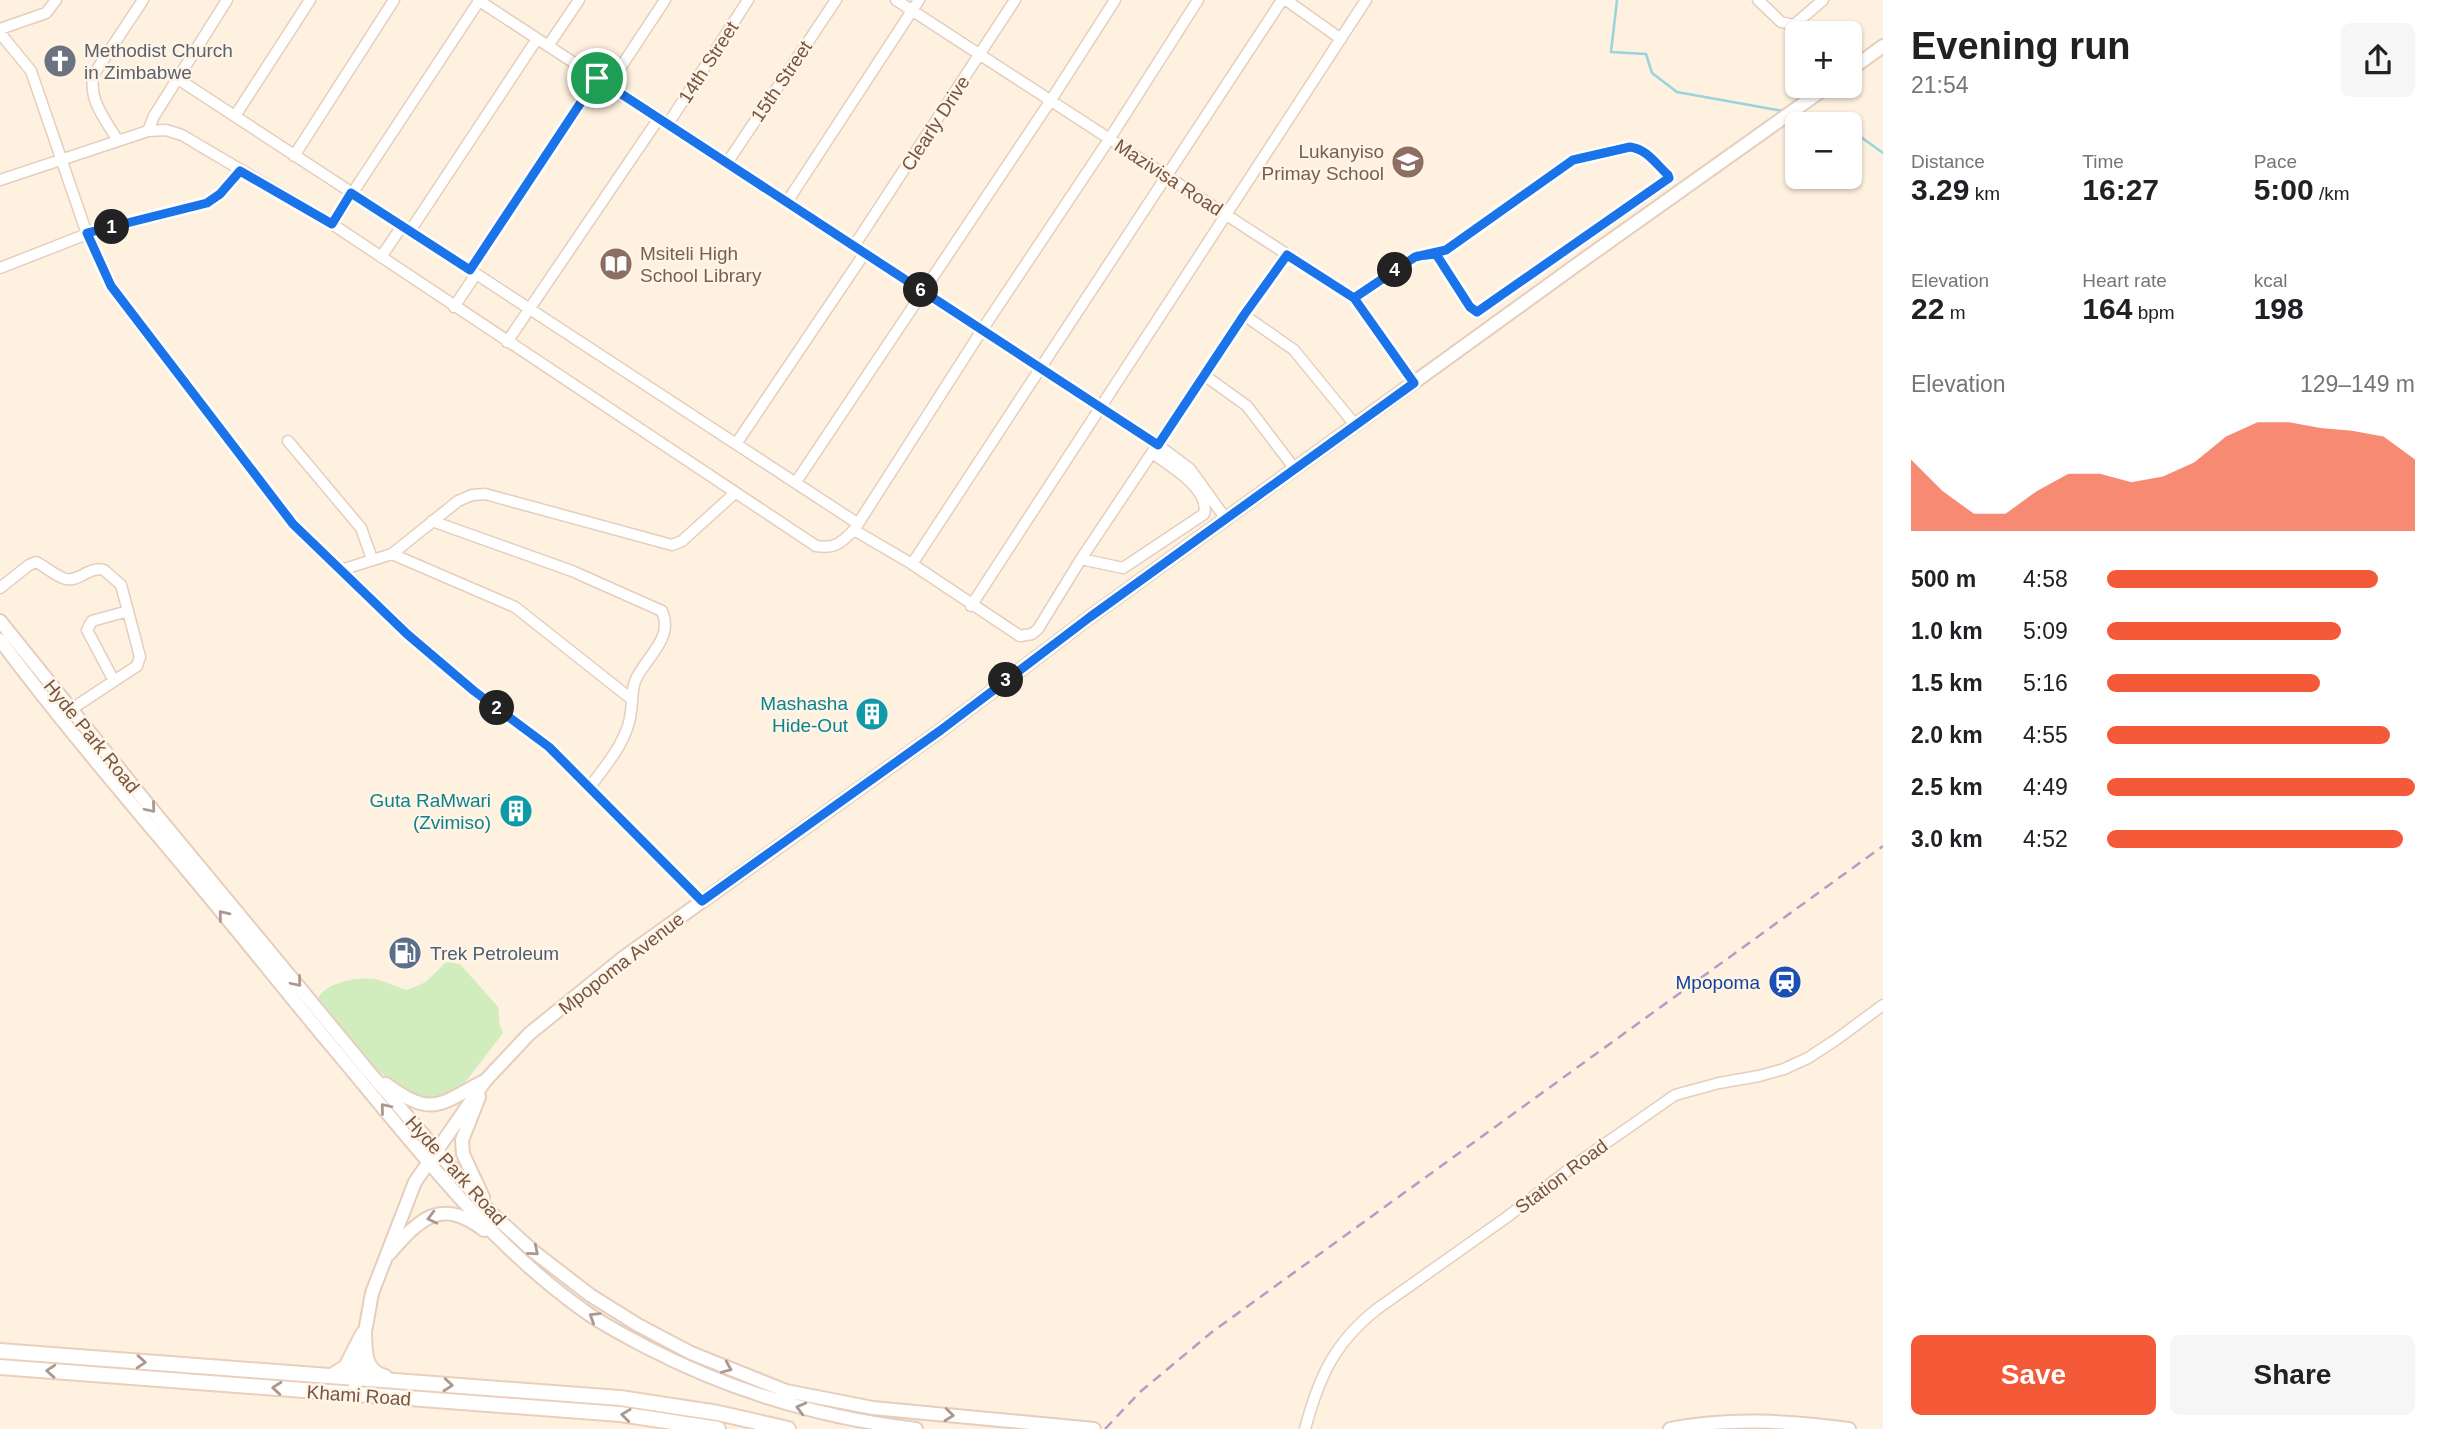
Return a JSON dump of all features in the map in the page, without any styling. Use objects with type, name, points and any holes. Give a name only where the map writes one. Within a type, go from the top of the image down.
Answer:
[{"type":"main road","points":[[332,1376],[346,1367],[364,1333]]},
{"type":"main road","points":[[364,1333],[365,1355],[371,1370],[398,1381]]},
{"type":"main road","name":"Khami Road","points":[[0,1351],[620,1398],[718,1413],[788,1429]]},
{"type":"main road","name":"Khami Road","points":[[0,1367],[620,1414],[718,1429]]},
{"type":"street","points":[[56,0],[46,13],[0,31],[31,71],[87,233],[111,286],[293,524],[407,634],[474,691],[549,747],[702,901]]},
{"type":"street","points":[[118,141],[93,97],[92,83],[94,74],[143,0]]},
{"type":"street","points":[[148,131],[227,0]]},
{"type":"street","points":[[235,116],[310,0]]},
{"type":"street","points":[[293,156],[394,0]]},
{"type":"street","points":[[332,224],[479,0],[493,4],[537,39],[1100,409],[1155,449],[1188,478],[1205,503],[1204,514],[1123,568],[1081,559]]},
{"type":"street","points":[[548,46],[579,0]]},
{"type":"street","points":[[609,85],[664,0]]},
{"type":"street","name":"14th Street","points":[[507,342],[748,0]]},
{"type":"street","name":"15th Street","points":[[727,163],[836,0]]},
{"type":"street","name":"Mazivisa Road","points":[[896,0],[1354,298],[1414,383]]},
{"type":"street","points":[[787,202],[919,0]]},
{"type":"street","name":"Clearly Drive","points":[[854,246],[1015,0]]},
{"type":"street","points":[[796,482],[1115,0]]},
{"type":"street","points":[[0,180],[148,131],[166,130],[182,135],[332,224],[816,547],[832,548],[840,545],[855,526],[1198,0]]},
{"type":"street","points":[[912,564],[1284,0],[1340,38]]},
{"type":"street","points":[[971,606],[1366,0]]},
{"type":"street","points":[[1758,0],[1781,22],[1794,25],[1823,0]]},
{"type":"street","points":[[381,257],[406,228],[537,39]]},
{"type":"street","points":[[1862,61],[1883,46]]},
{"type":"street","points":[[454,307],[473,272],[597,78]]},
{"type":"street","points":[[178,79],[796,482],[971,606],[1020,636],[1032,634],[1038,629],[1081,559],[1287,255]]},
{"type":"street","name":"Mpopoma Avenue","points":[[355,1395],[372,1293],[415,1182],[485,1080],[529,1034],[623,958],[941,730],[1090,617],[1811,98]]},
{"type":"street","points":[[1354,298],[1415,257],[1446,250],[1575,159],[1636,148],[1643,150],[1668,175],[1666,181],[1477,312],[1470,307],[1436,254]]},
{"type":"street","points":[[0,268],[87,233],[207,203],[220,194],[240,171]]},
{"type":"street","points":[[736,444],[864,254]]},
{"type":"street","points":[[1244,315],[1294,350],[1356,426]]},
{"type":"street","points":[[1204,375],[1247,406],[1295,469]]},
{"type":"street","points":[[288,441],[361,528],[372,559]]},
{"type":"street","points":[[1155,449],[1190,469],[1226,519]]},
{"type":"street","points":[[341,570],[392,554],[458,501],[472,495],[485,494],[673,545],[682,541],[735,493]]},
{"type":"street","points":[[432,521],[572,571],[662,611],[666,620],[664,634],[636,679],[630,698],[632,711],[625,732],[617,749],[590,787]]},
{"type":"street","points":[[392,554],[514,607],[630,698]]},
{"type":"street","points":[[0,588],[36,562],[65,579],[98,568],[121,585],[140,657],[137,666],[70,710]]},
{"type":"street","points":[[114,681],[87,629],[92,621],[128,611]]},
{"type":"street","name":"Hyde Park Road","points":[[0,621],[70,710],[370,1073],[432,1155],[533,1251],[590,1296],[691,1353],[786,1391],[873,1408],[1094,1429]]},
{"type":"street","name":"Hyde Park Road","points":[[0,640],[258,958],[432,1155],[512,1252],[584,1311],[659,1354],[721,1383],[836,1417],[916,1429]]},
{"type":"street","name":"Station Road","points":[[1305,1429],[1324,1371],[1339,1345],[1357,1325],[1377,1309],[1675,1095],[1784,1069],[1808,1058],[1883,1005]]},
{"type":"street","points":[[370,1073],[413,1102],[428,1105],[446,1103],[485,1080]]},
{"type":"street","points":[[485,1080],[462,1140],[463,1154],[488,1210]]},
{"type":"street","points":[[385,1259],[419,1222],[429,1216],[461,1216],[512,1252]]},
{"type":"street","points":[[1670,1429],[1764,1422],[1798,1422],[1849,1429]]},
{"type":"green space","points":[[446,962],[460,964],[498,1007],[503,1033],[460,1089],[446,1099],[415,1098],[370,1065],[318,999],[327,988],[360,979],[375,979],[407,990],[426,982]]},
{"type":"waterway","points":[[1617,0],[1611,52],[1646,54],[1652,73],[1677,92],[1783,111]]},
{"type":"waterway","points":[[1862,138],[1883,153]]},
{"type":"railway","points":[[1105,1429],[1140,1392],[1212,1332],[1883,846]]},
{"type":"place","name":"Methodist Church in Zimbabwe","points":[[60,61]]},
{"type":"place","name":"Lukanyiso Primay School","points":[[1408,162]]},
{"type":"place","name":"Msiteli High School Library","points":[[616,264]]},
{"type":"place","name":"Mashasha Hide-Out","points":[[872,714]]},
{"type":"place","name":"Guta RaMwari (Zvimiso)","points":[[516,811]]},
{"type":"place","name":"Trek Petroleum","points":[[405,953]]},
{"type":"place","name":"Mpopoma","points":[[1785,982]]},
{"type":"route","points":[[597,78],[470,270],[351,193],[332,224],[240,171],[220,194],[207,203],[87,233],[111,286],[293,524],[407,634],[474,691],[549,747],[702,901],[941,730],[1090,617],[1414,383],[1354,298],[1415,257],[1436,254],[1446,250],[1575,159],[1636,148],[1643,150],[1669,178],[1477,312],[1470,307],[1436,254],[1418,256],[1415,257],[1354,298],[1287,255],[1158,445],[597,78]]}]
